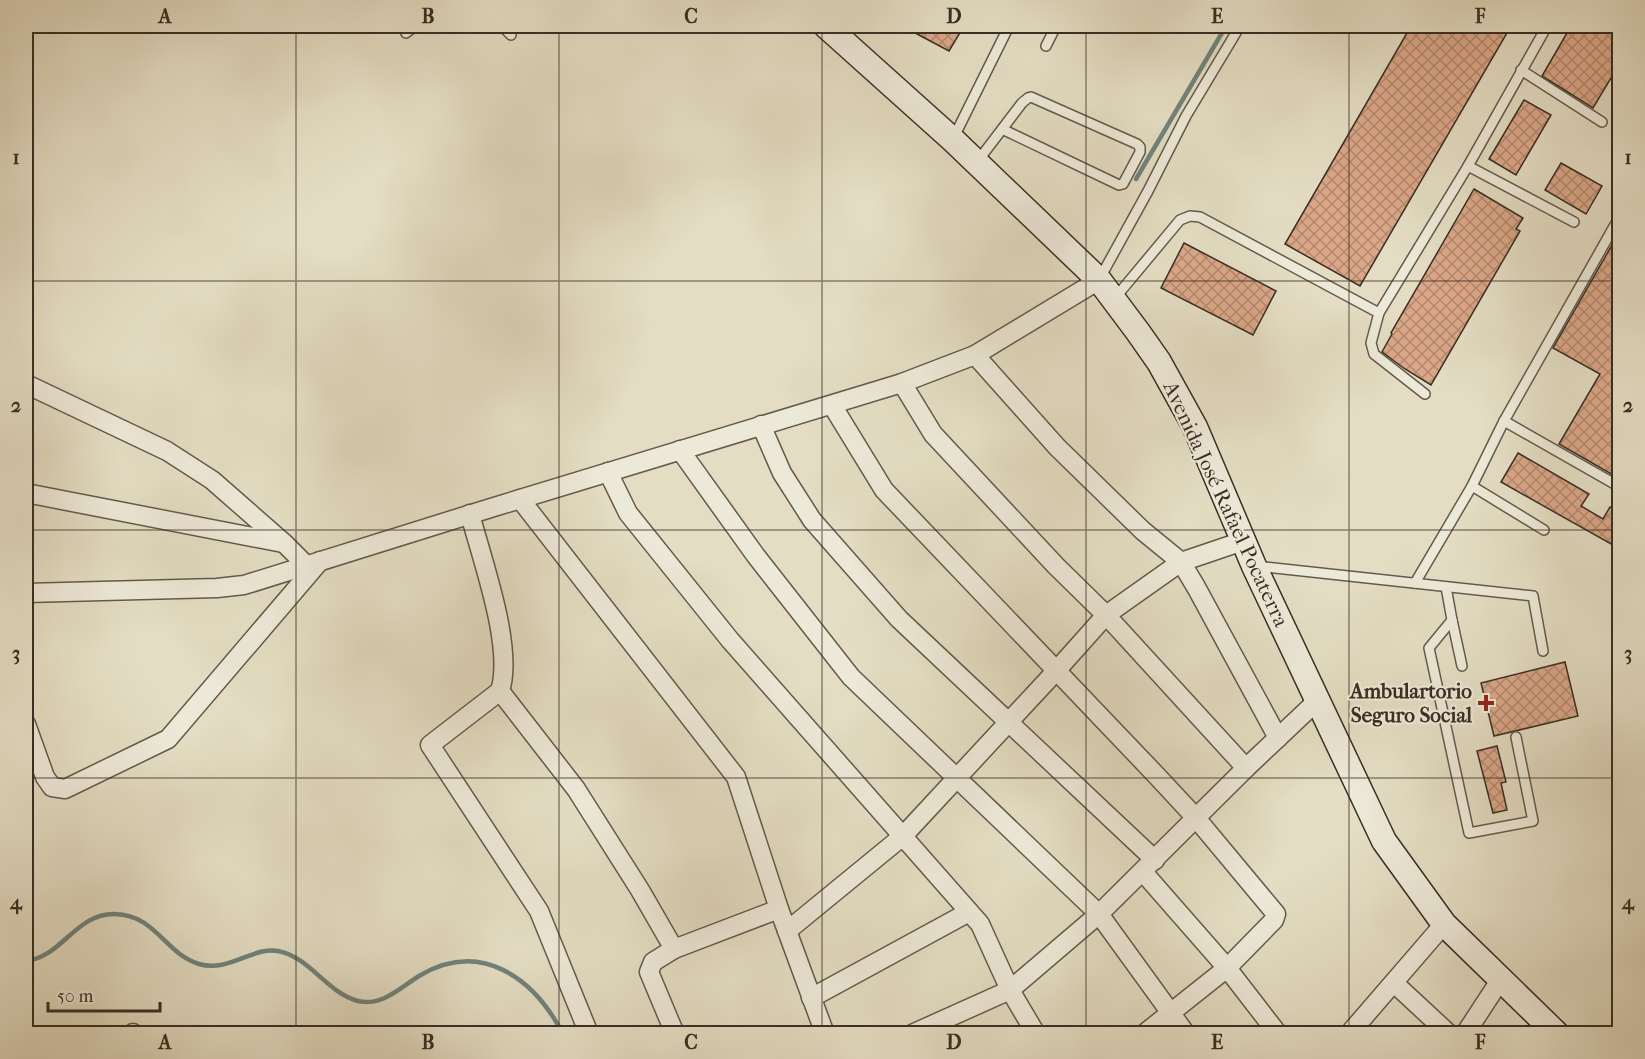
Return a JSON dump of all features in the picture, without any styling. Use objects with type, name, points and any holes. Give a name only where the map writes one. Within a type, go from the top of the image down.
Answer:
[{"type":"street","name":"Avenida José Rafael Pocaterra","points":[[826,26],[953,140],[1099,280],[1159,362],[1195,427],[1254,566],[1384,841],[1444,924],[1557,1034]]},
{"type":"street","points":[[26,593],[217,588],[244,585],[902,383],[975,355],[1099,280]]},
{"type":"street","points":[[975,355],[1057,447],[1143,531],[1181,562],[1278,738]]},
{"type":"street","points":[[902,383],[933,434],[1056,566],[1106,615],[1246,768]]},
{"type":"street","points":[[26,384],[167,451],[212,480],[285,544],[313,563]]},
{"type":"street","points":[[832,405],[884,490],[1196,818],[1276,914],[1274,920],[1227,968],[1144,1034]]},
{"type":"street","points":[[761,425],[782,473],[812,520],[898,619],[1009,723],[1149,866],[1278,1034]]},
{"type":"street","points":[[680,450],[756,556],[851,677],[1099,914],[1186,1034]]},
{"type":"street","points":[[608,472],[628,513],[729,640],[980,924],[1010,990],[1036,1034]]},
{"type":"street","points":[[26,493],[285,544]]},
{"type":"street","points":[[520,499],[736,777],[779,909],[825,1034]]},
{"type":"street","points":[[470,514],[500,623],[504,679],[500,690],[430,745],[538,911],[590,1034]]},
{"type":"street","points":[[787,931],[903,836],[1106,615],[1181,562],[1244,541]]},
{"type":"street","points":[[26,724],[45,777],[52,787],[65,789],[168,739],[313,563]]},
{"type":"street","points":[[500,690],[576,789],[640,890],[674,949]]},
{"type":"street","points":[[912,1034],[1010,990],[1099,914],[1317,701]]},
{"type":"street","points":[[675,1034],[649,972],[653,962],[674,949],[779,909]]},
{"type":"street","points":[[812,998],[969,912]]},
{"type":"street","points":[[1349,1034],[1444,924]]},
{"type":"street","points":[[1465,1034],[1501,979]]},
{"type":"street","points":[[1394,983],[1449,1034]]},
{"type":"lane","points":[[406,33],[415,26]]},
{"type":"lane","points":[[502,26],[511,35]]},
{"type":"lane","points":[[953,140],[1009,26]]},
{"type":"lane","points":[[1046,46],[1056,26]]},
{"type":"lane","points":[[1099,280],[1186,116],[1240,26]]},
{"type":"lane","points":[[1425,394],[1374,354],[1371,344],[1379,313],[1468,166],[1547,26]]},
{"type":"lane","points":[[1521,70],[1602,122]]},
{"type":"lane","points":[[976,164],[1002,129],[1022,103],[1031,97],[1137,144],[1140,152],[1123,184],[1119,185],[1002,129]]},
{"type":"lane","points":[[1468,166],[1574,222]]},
{"type":"lane","points":[[1114,300],[1180,220],[1190,216],[1200,217],[1379,313]]},
{"type":"lane","points":[[1415,583],[1472,486],[1504,421],[1620,216]]},
{"type":"lane","points":[[1504,421],[1620,488]]},
{"type":"lane","points":[[1472,486],[1544,530]]},
{"type":"lane","points":[[1254,566],[1533,596],[1543,651]]},
{"type":"lane","points":[[1446,586],[1462,666]]},
{"type":"lane","points":[[1452,620],[1430,648],[1469,833],[1533,821],[1515,737]]},
{"type":"building","points":[[902,26],[964,26],[949,51]]},
{"type":"building","points":[[1411,26],[1511,26],[1360,286],[1285,244]]},
{"type":"building","points":[[1571,26],[1620,26],[1620,63],[1593,108],[1542,76]]},
{"type":"building","points":[[1524,100],[1551,115],[1516,175],[1489,159]]},
{"type":"building","points":[[1561,163],[1602,186],[1586,214],[1545,190]]},
{"type":"building","points":[[1474,189],[1523,218],[1516,229],[1520,231],[1431,385],[1382,352]]},
{"type":"building","points":[[1620,231],[1620,479],[1559,444],[1600,374],[1553,348]]},
{"type":"building","points":[[1184,243],[1276,291],[1253,335],[1161,288]]},
{"type":"building","points":[[1518,453],[1589,494],[1581,506],[1603,519],[1610,507],[1620,512],[1620,549],[1501,482]]},
{"type":"building","points":[[1565,662],[1578,716],[1494,736],[1481,683]]},
{"type":"building","points":[[1497,746],[1506,782],[1501,783],[1507,810],[1493,813],[1477,751]]},
{"type":"waterway","points":[[1136,179],[1226,26]]},
{"type":"waterway","points":[[26,961],[50,952],[90,920],[115,914],[141,921],[177,952],[199,964],[220,965],[260,952],[278,951],[300,960],[337,991],[358,1001],[383,999],[419,976],[442,966],[464,962],[484,963],[503,970],[521,981],[537,996],[563,1034]]},
{"type":"place","name":"Ambulartorio Seguro Social","points":[[1486,703]]}]
